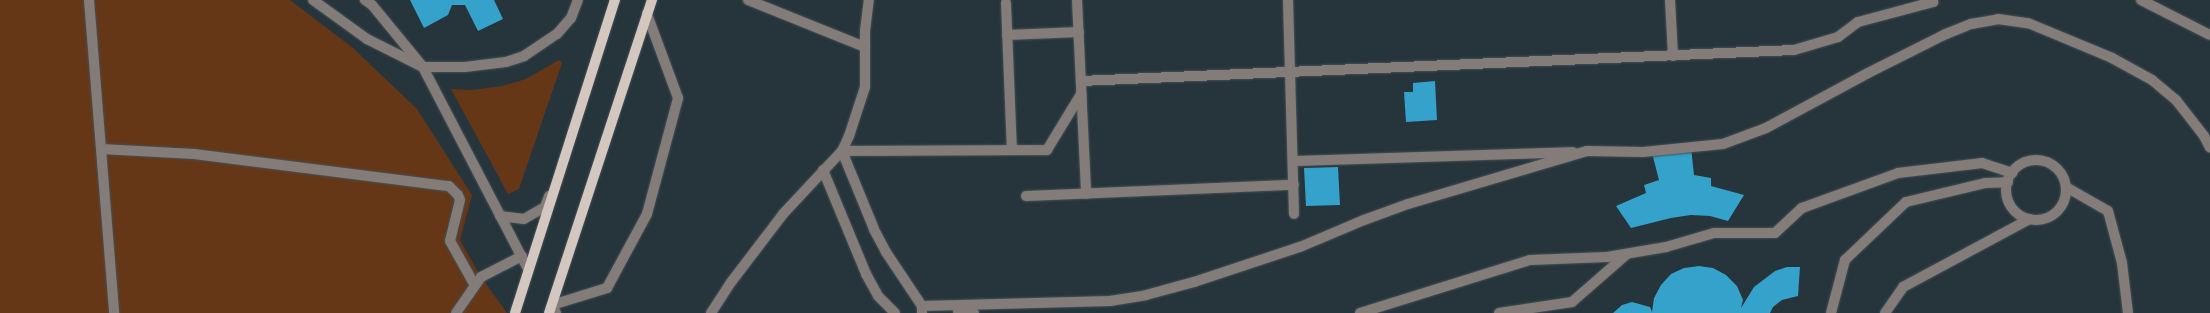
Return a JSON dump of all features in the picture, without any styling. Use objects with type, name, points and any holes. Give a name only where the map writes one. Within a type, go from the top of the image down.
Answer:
[{"type":"main road","points":[[515,313],[554,185],[615,0]]},
{"type":"main road","points":[[552,310],[652,0]]},
{"type":"street","points":[[89,0],[114,313]]},
{"type":"street","points":[[313,0],[367,39],[424,68],[506,62],[524,56],[556,34],[571,18],[578,0]]},
{"type":"street","points":[[365,0],[372,5],[424,68],[528,269]]},
{"type":"street","points":[[748,0],[865,47]]},
{"type":"street","points":[[711,313],[732,281],[783,214],[812,186],[823,170],[842,151],[849,136],[865,87],[865,47],[869,0]]},
{"type":"street","points":[[1077,0],[1086,194]]},
{"type":"street","points":[[1288,0],[1294,214]]},
{"type":"street","points":[[1670,0],[1673,56]]},
{"type":"street","points":[[1081,81],[1794,50],[1838,37],[1858,22],[1933,2],[1933,0]]},
{"type":"street","points":[[2141,0],[2210,35]]},
{"type":"street","points":[[1006,3],[1012,150]]},
{"type":"street","points":[[552,310],[607,288],[647,214],[678,98],[647,14]]},
{"type":"street","points":[[1293,160],[1587,151],[1643,152],[1678,147],[1701,147],[1745,137],[1766,128],[1868,73],[1946,34],[1971,24],[1998,19],[2028,23],[2112,58],[2152,80],[2176,100],[2204,136],[2210,148]]},
{"type":"street","points":[[1007,36],[1078,32]]},
{"type":"street","points":[[842,151],[1047,150],[1081,94]]},
{"type":"street","points":[[101,149],[194,154],[449,186],[458,195],[460,200],[450,241],[474,284]]},
{"type":"street","points":[[842,151],[880,240],[922,309]]},
{"type":"street","points":[[922,309],[1110,300],[1146,296],[1300,248],[1364,220],[1408,204],[1587,151]]},
{"type":"street","points":[[2039,160],[2048,163],[2057,169],[2063,178],[2066,187],[2065,197],[2056,212],[2048,218],[2030,219],[2021,216],[2009,202],[2006,192],[2010,177],[2019,166],[2029,161],[2039,160]]},
{"type":"street","points":[[1360,313],[1530,260],[1607,257],[1627,254],[1666,248],[1714,232],[1775,234],[1802,208],[1898,173],[1982,164],[2010,177]]},
{"type":"street","points":[[823,170],[866,274],[878,296],[895,313]]},
{"type":"street","points":[[1831,313],[1845,260],[1906,202],[2010,177]]},
{"type":"street","points":[[500,216],[524,219],[544,207],[554,185]]},
{"type":"street","points":[[1026,196],[1294,185]]},
{"type":"street","points":[[2066,187],[2108,211],[2122,263],[2128,313]]},
{"type":"street","points":[[1885,313],[1903,287],[2030,219]]},
{"type":"street","points":[[1499,313],[1572,302],[1627,254]]},
{"type":"street","points":[[456,313],[474,284],[481,276],[522,256]]},
{"type":"street","points":[[922,309],[974,313]]},
{"type":"shaded area","points":[[0,0],[290,0],[353,48],[417,109],[472,195],[460,240],[481,277],[507,313],[0,313]]},
{"type":"shaded area","points":[[559,60],[562,63],[519,189],[508,194],[451,89],[472,90],[502,86],[526,79]]},
{"type":"building","points":[[410,0],[494,0],[503,19],[478,31],[465,5],[452,5],[448,15],[424,28]]},
{"type":"building","points":[[1435,81],[1437,120],[1406,122],[1404,92],[1413,92],[1413,83]]},
{"type":"building","points":[[1691,147],[1694,175],[1711,178],[1711,186],[1744,195],[1728,221],[1710,216],[1691,215],[1671,218],[1631,228],[1616,206],[1646,193],[1644,185],[1659,180],[1652,153]]},
{"type":"building","points":[[1338,167],[1340,205],[1306,206],[1304,168]]},
{"type":"building","points":[[1699,266],[1713,268],[1726,275],[1737,286],[1743,300],[1741,308],[1754,287],[1775,271],[1787,267],[1800,267],[1798,296],[1782,300],[1773,307],[1770,313],[1613,313],[1622,305],[1632,302],[1650,307],[1652,312],[1654,298],[1661,285],[1671,274],[1684,268]]}]
